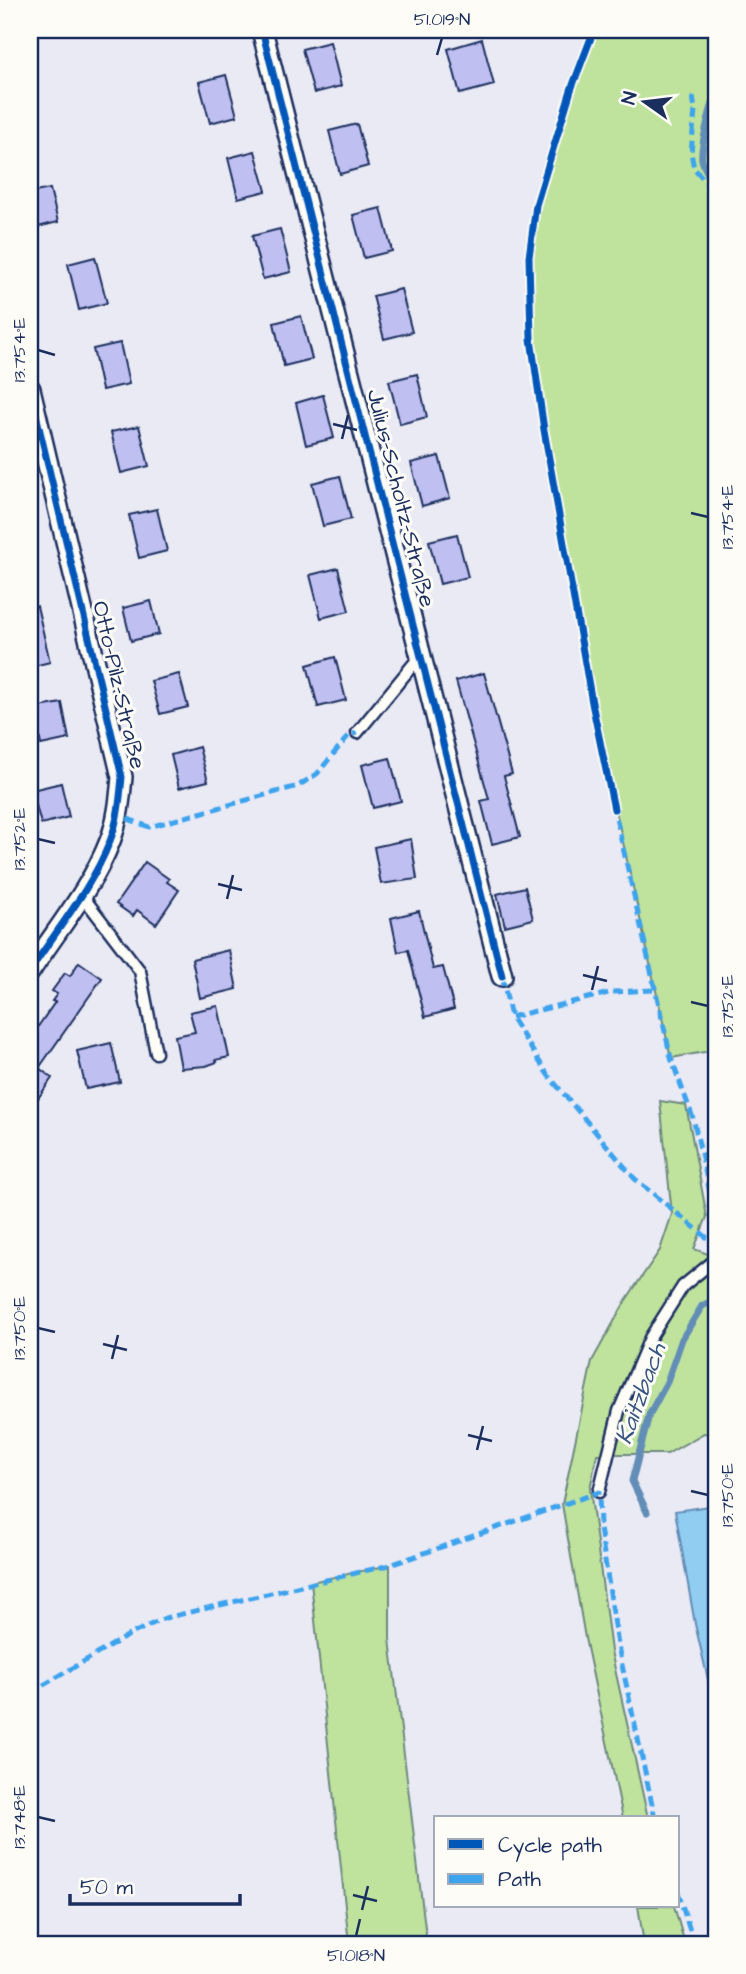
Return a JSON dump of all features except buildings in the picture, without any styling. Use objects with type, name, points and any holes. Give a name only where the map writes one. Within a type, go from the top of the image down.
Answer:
[{"type":"street","name":"Julius-Scholtz-Straße","points":[[262,30],[502,976]]},
{"type":"street","name":"Otto-Pilz-Straße","points":[[30,389],[122,777],[118,815],[111,840],[97,871],[30,971]]},
{"type":"lane","points":[[357,733],[421,655]]},
{"type":"lane","points":[[81,894],[139,971],[156,1053]]},
{"type":"lane","points":[[599,1492],[619,1411],[650,1338],[683,1286],[716,1259]]},
{"type":"green space","points":[[594,30],[716,30],[716,1050],[671,1058],[592,703],[544,430],[531,339],[529,257],[536,205],[571,90]]},
{"type":"green space","points":[[660,1101],[686,1105],[707,1217],[694,1249],[716,1257],[716,1435],[704,1433],[667,1454],[597,1454],[590,1489],[611,1651],[648,1816],[623,1816],[585,1638],[562,1504],[592,1361],[626,1300],[660,1250],[672,1214]]},
{"type":"green space","points":[[390,1565],[390,1639],[427,1944],[349,1944],[311,1582]]},
{"type":"green space","points":[[638,1908],[675,1908],[685,1944],[644,1944]]},
{"type":"water","points":[[716,1505],[716,1714],[695,1624],[675,1511]]},
{"type":"waterway","name":"Kaitzbach","points":[[716,95],[706,128],[702,154],[706,170],[716,184]]},
{"type":"waterway","name":"Kaitzbach","points":[[647,1512],[632,1481],[649,1415],[667,1382],[682,1339],[702,1306],[716,1299]]},
{"type":"marked path","points":[[693,96],[695,110],[691,153],[694,168],[708,184],[716,218]]},
{"type":"marked path","points":[[116,820],[118,815],[149,827],[298,786],[317,774],[349,735],[357,733]]},
{"type":"marked path","points":[[613,804],[671,1058],[693,1118],[716,1219]]},
{"type":"marked path","points":[[502,976],[511,1017],[548,1075],[634,1178],[716,1245]]},
{"type":"marked path","points":[[511,1017],[613,992],[655,990]]},
{"type":"marked path","points":[[30,1693],[129,1635],[165,1618],[390,1565],[599,1492],[600,1528],[619,1651],[655,1816]]},
{"type":"marked path","points":[[680,1898],[694,1944]]},
{"type":"cycle path","points":[[262,30],[502,976]]},
{"type":"cycle path","points":[[594,30],[571,90],[536,205],[529,257],[531,339],[544,430],[592,703],[614,809]]},
{"type":"cycle path","points":[[30,389],[122,777],[115,826],[103,858],[84,892],[30,971]]}]
